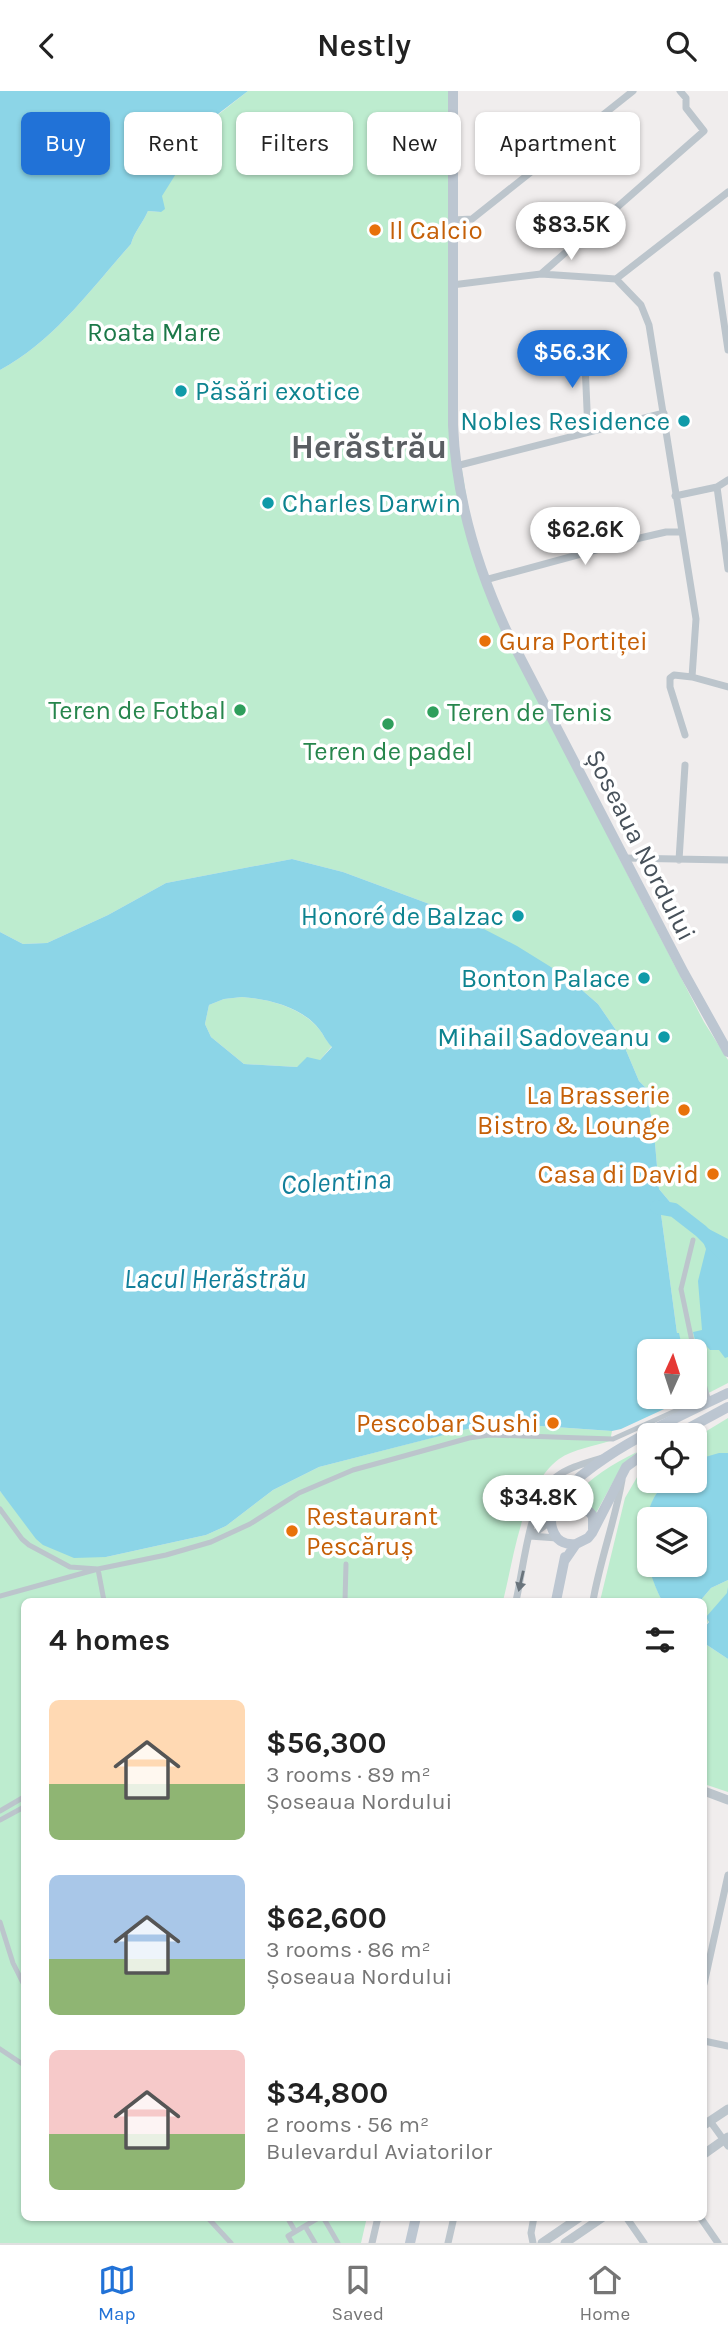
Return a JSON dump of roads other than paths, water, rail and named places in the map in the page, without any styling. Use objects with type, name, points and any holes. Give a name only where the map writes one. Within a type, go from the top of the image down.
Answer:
[{"type":"main road","name":"Șoseaua Nordului","points":[[453,91],[452,400],[456,466],[469,530],[485,580],[508,634],[728,1052]]},
{"type":"main road","points":[[565,1560],[560,1540],[552,1529],[552,1518],[555,1505],[565,1490],[606,1456],[728,1393]]},
{"type":"main road","points":[[698,1423],[728,1407]]},
{"type":"main road","points":[[557,1598],[565,1560],[576,1544],[592,1533],[623,1473],[637,1458]]},
{"type":"main road","points":[[552,1518],[565,1503],[582,1504],[593,1516],[592,1533]]},
{"type":"main road","points":[[560,1540],[576,1544]]},
{"type":"main road","points":[[410,2243],[415,2221]]},
{"type":"street","points":[[453,220],[472,219],[633,91]]},
{"type":"street","points":[[541,274],[704,131],[685,108],[685,97],[680,91]]},
{"type":"street","points":[[452,285],[541,274],[616,279],[728,192]]},
{"type":"street","points":[[717,275],[728,350]]},
{"type":"street","points":[[616,279],[641,305],[645,313],[664,413],[696,619],[692,677]]},
{"type":"street","points":[[577,342],[585,363],[588,432]]},
{"type":"street","points":[[456,466],[664,413]]},
{"type":"street","points":[[675,496],[717,487],[728,480]]},
{"type":"street","points":[[717,487],[728,569]]},
{"type":"street","points":[[485,580],[640,538],[666,532],[681,532]]},
{"type":"street","points":[[685,735],[670,682],[674,675],[728,687]]},
{"type":"street","points":[[679,860],[685,765]]},
{"type":"street","points":[[624,858],[728,860]]},
{"type":"street","points":[[692,1339],[681,1289],[693,1240]]},
{"type":"street","points":[[707,1397],[709,1402]]},
{"type":"street","points":[[0,1596],[97,1569],[166,1555],[211,1542],[232,1534],[299,1493],[353,1470],[470,1438],[499,1434],[612,1439],[678,1409]]},
{"type":"street","points":[[517,1598],[538,1500],[550,1483],[570,1468],[606,1456]]},
{"type":"street","points":[[594,1598],[602,1556],[616,1512],[623,1473]]},
{"type":"street","points":[[0,1509],[29,1545],[70,1567],[97,1569]]},
{"type":"street","points":[[530,1536],[552,1518]]},
{"type":"street","points":[[530,1536],[560,1540]]},
{"type":"street","points":[[345,1598],[346,1564]]},
{"type":"street","points":[[97,1569],[103,1598]]},
{"type":"street","points":[[707,1792],[728,1800]]},
{"type":"street","points":[[0,1811],[21,1799]]},
{"type":"street","points":[[0,1820],[21,1809]]},
{"type":"street","points":[[707,1970],[728,1875]]},
{"type":"street","points":[[0,1922],[21,1979]]},
{"type":"street","points":[[707,2042],[728,2046]]},
{"type":"street","points":[[0,2049],[21,2063]]},
{"type":"street","points":[[707,2152],[727,2141],[707,2123],[728,2109]]},
{"type":"street","points":[[211,2221],[231,2243]]},
{"type":"street","points":[[289,2221],[295,2231]]},
{"type":"street","points":[[292,2243],[288,2236],[313,2221]]},
{"type":"street","points":[[320,2221],[338,2243]]},
{"type":"street","points":[[372,2243],[377,2221]]},
{"type":"street","points":[[448,2243],[453,2221]]},
{"type":"street","points":[[533,2221],[531,2233],[533,2243]]},
{"type":"street","points":[[542,2243],[574,2221]]},
{"type":"street","points":[[565,2243],[597,2221]]},
{"type":"street","points":[[629,2221],[644,2243]]},
{"type":"street","points":[[703,2221],[718,2243]]},
{"type":"street","points":[[305,2226],[315,2243]]},
{"type":"water","points":[[0,91],[248,91],[221,112],[124,112],[124,175],[175,175],[162,196],[165,209],[161,212],[148,211],[131,244],[71,313],[38,344],[0,370]]},
{"type":"water","name":"Lacul Herăstrău","points":[[292,859],[343,872],[451,912],[517,946],[567,977],[598,1004],[620,1036],[639,1081],[646,1088],[654,1132],[659,1189],[675,1208],[672,1212],[665,1210],[661,1214],[677,1333],[680,1339],[637,1339],[637,1409],[664,1409],[612,1431],[512,1424],[510,1420],[485,1421],[485,1424],[475,1427],[319,1467],[273,1490],[226,1526],[206,1535],[106,1557],[74,1558],[43,1545],[36,1539],[0,1491],[0,932],[23,944],[47,943],[108,915],[166,883]],"holes":[[[242,997],[273,1002],[303,1015],[319,1029],[332,1047],[320,1060],[307,1057],[297,1067],[244,1064],[211,1037],[205,1024],[209,1005],[224,999]]]},
{"type":"water","points":[[705,1227],[728,1239],[728,1357],[725,1358],[719,1350],[710,1350],[707,1339],[695,1339],[693,1332],[702,1330],[698,1281],[706,1249],[700,1234]]},
{"type":"water","points":[[728,1453],[728,1580],[711,1588],[703,1598],[661,1598],[652,1577],[707,1577],[707,1507],[650,1507],[656,1494],[707,1493],[707,1456]]},
{"type":"water","points":[[728,1587],[728,1659],[707,1645],[707,1616],[727,1593]]},
{"type":"waterway","points":[[657,1207],[674,1210],[701,1231],[728,1258]]},
{"type":"place","name":"Il Calcio","points":[[375,230]]},
{"type":"place","name":"Păsări exotice","points":[[181,391]]},
{"type":"place","name":"Nobles Residence","points":[[684,421]]},
{"type":"place","name":"Charles Darwin","points":[[268,503]]},
{"type":"place","name":"Gura Portiței","points":[[485,641]]},
{"type":"place","name":"Teren de Fotbal","points":[[240,710]]},
{"type":"place","name":"Teren de Tenis","points":[[433,712]]},
{"type":"place","name":"Teren de padel","points":[[388,724]]},
{"type":"place","name":"Honoré de Balzac","points":[[518,916]]},
{"type":"place","name":"Bonton Palace","points":[[644,978]]},
{"type":"place","name":"Mihail Sadoveanu","points":[[664,1037]]},
{"type":"place","name":"La Brasserie Bistro & Lounge","points":[[684,1110]]},
{"type":"place","name":"Casa di David","points":[[713,1174]]},
{"type":"place","name":"Pescobar Sushi","points":[[553,1423]]},
{"type":"place","name":"Restaurant Pescăruș","points":[[292,1531]]},
{"type":"district","name":"Herăstrău","points":[[369,446]]},
{"type":"park label","name":"Roata Mare","points":[[154,332]]},
{"type":"water label","name":"Colentina","points":[[336,1181]]}]
